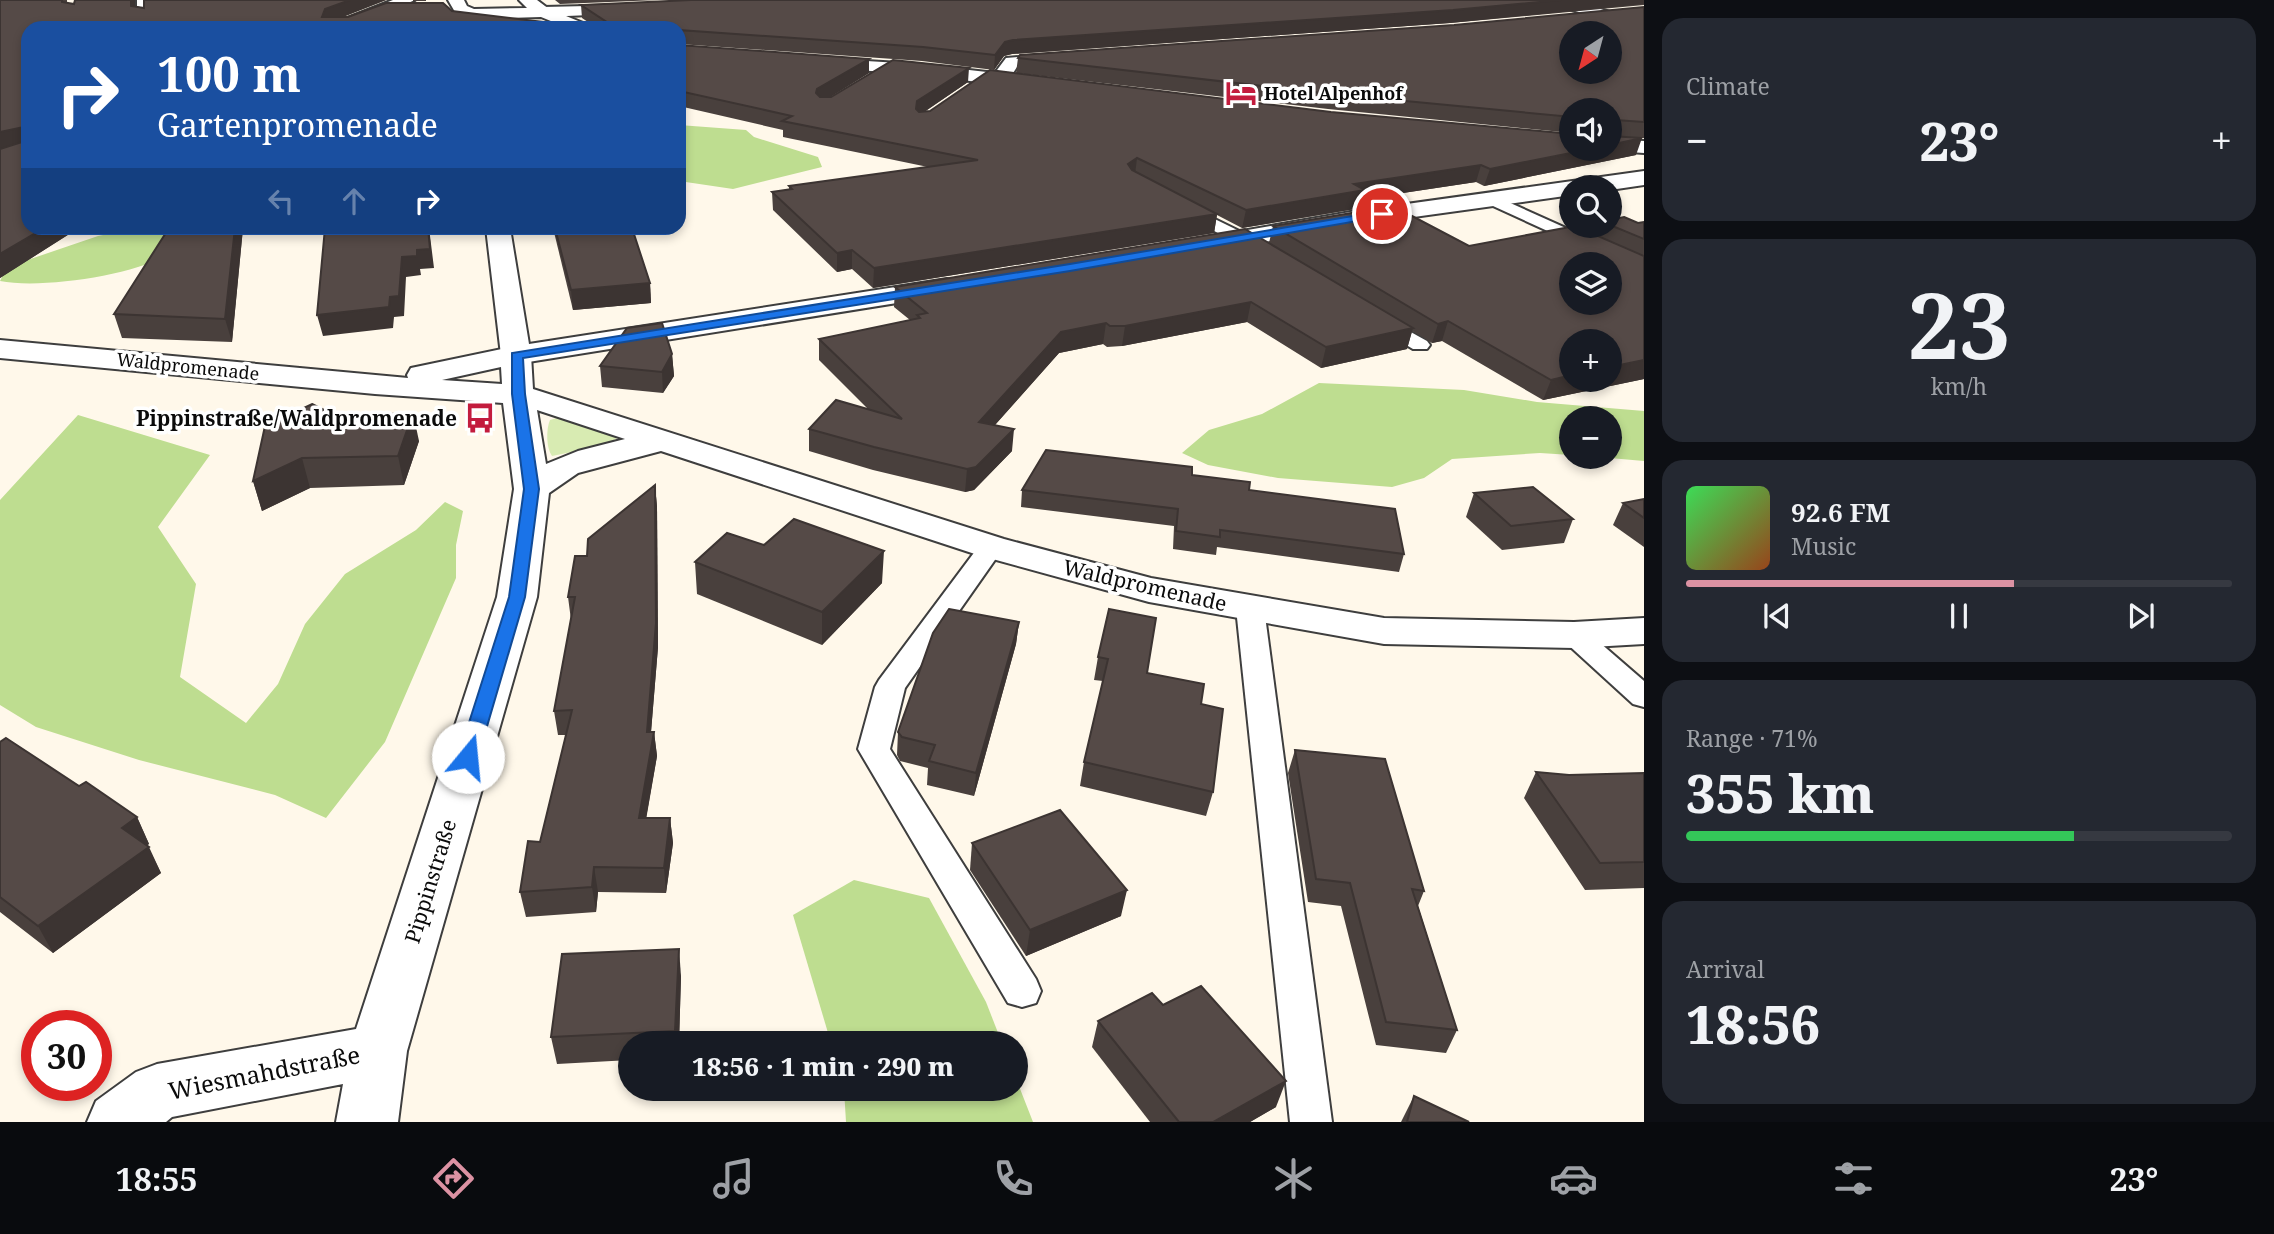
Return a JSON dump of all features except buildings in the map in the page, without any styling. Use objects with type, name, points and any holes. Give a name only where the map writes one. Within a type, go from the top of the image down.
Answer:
[{"type":"street","points":[[351,21],[407,0]]},
{"type":"street","points":[[527,0],[544,12],[566,21]]},
{"type":"street","points":[[1555,0],[1644,27]]},
{"type":"street","points":[[382,8],[430,8],[464,13],[651,9]]},
{"type":"street","points":[[1557,21],[1644,12]]},
{"type":"street","points":[[994,78],[1012,62],[1094,57]]},
{"type":"street","points":[[800,62],[883,72],[994,78],[1054,86]]},
{"type":"street","points":[[1622,147],[1640,150]]},
{"type":"street","points":[[1177,250],[1356,218],[1644,178]]},
{"type":"street","name":"Pippinstraße","points":[[367,1122],[378,1051],[517,597],[532,489],[499,235]]},
{"type":"street","points":[[517,375],[966,284]]},
{"type":"street","name":"Waldpromenade","points":[[0,349],[375,385],[517,375],[663,441],[990,547],[1149,590],[1384,631],[1574,635],[1644,631]]},
{"type":"street","points":[[532,489],[566,467],[590,458],[663,441]]},
{"type":"street","name":"Wiesmahdstraße","points":[[118,1122],[157,1092],[378,1051]]},
{"type":"lane","points":[[142,0],[142,17]]},
{"type":"lane","points":[[966,92],[994,78]]},
{"type":"lane","points":[[1488,198],[1644,270]]},
{"type":"lane","points":[[1172,202],[1279,260]]},
{"type":"lane","points":[[1362,310],[1420,345]]},
{"type":"lane","points":[[990,547],[890,687],[874,749],[1022,991]]},
{"type":"lane","points":[[1250,608],[1311,1122]]},
{"type":"lane","points":[[1574,635],[1644,697]]},
{"type":"green space","points":[[686,126],[746,130],[754,137],[818,157],[822,167],[733,189],[686,182]]},
{"type":"green space","points":[[184,235],[165,256],[108,275],[60,282],[0,281],[7,267],[98,236]]},
{"type":"green space","points":[[1319,383],[1464,390],[1537,402],[1585,406],[1559,406],[1559,454],[1452,459],[1424,478],[1392,487],[1278,478],[1208,465],[1182,453],[1209,430],[1262,414]]},
{"type":"green space","points":[[1622,409],[1644,411],[1644,461],[1622,459]]},
{"type":"green space","points":[[78,415],[210,455],[158,527],[196,584],[180,677],[246,723],[278,684],[305,624],[345,574],[416,530],[445,502],[463,511],[456,545],[456,578],[385,742],[326,818],[275,795],[139,760],[36,727],[0,705],[0,500]]},
{"type":"green space","points":[[560,417],[615,435],[617,438],[606,445],[552,456],[547,433],[550,420]]},
{"type":"green space","points":[[854,880],[929,898],[986,1002],[997,1031],[827,1031],[793,915]]},
{"type":"green space","points":[[845,1101],[1025,1101],[1033,1122],[846,1122]]},
{"type":"place","name":"Hotel Alpenhof","points":[[1241,93]]},
{"type":"place","name":"Pippinstraße/Waldpromenade","points":[[480,418]]},
{"type":"route","points":[[468,757],[517,597],[532,489],[518,394],[516,355],[1070,268],[1382,214]]}]
